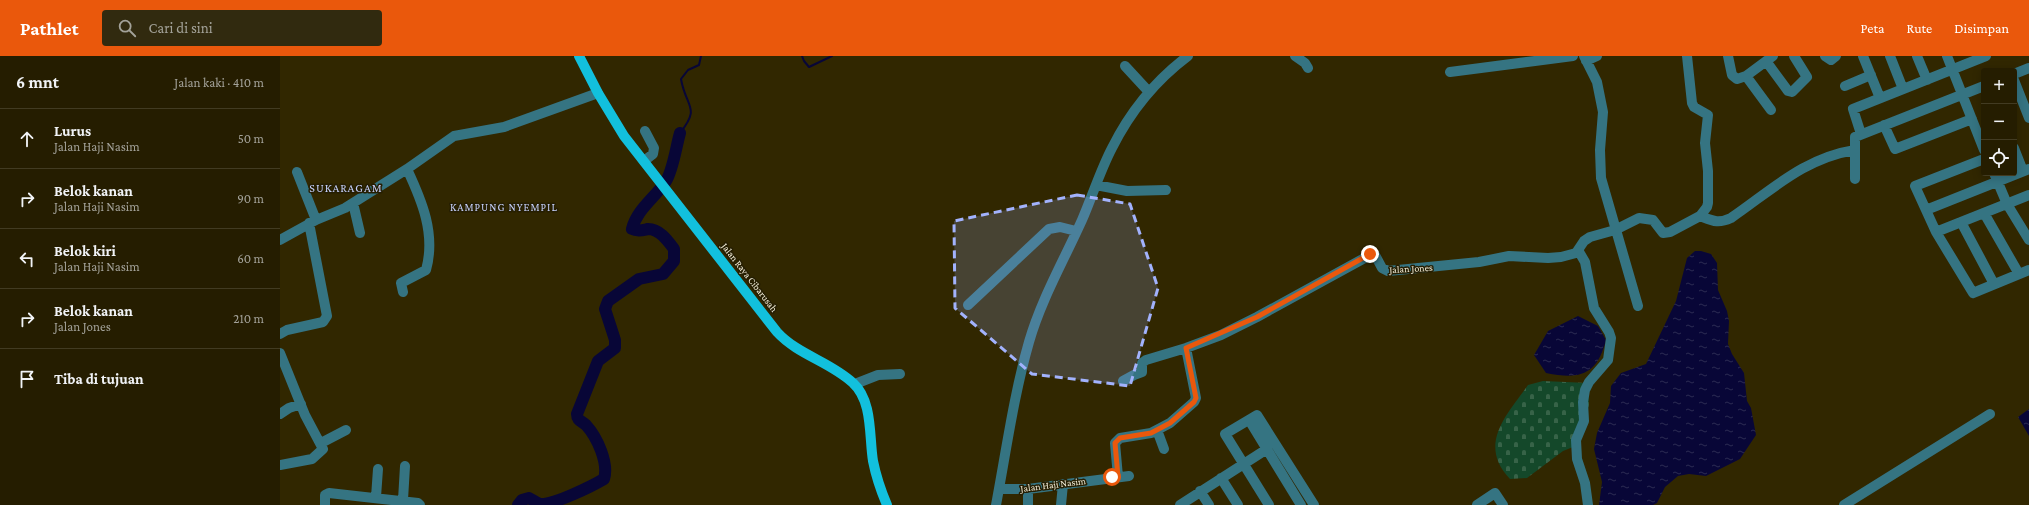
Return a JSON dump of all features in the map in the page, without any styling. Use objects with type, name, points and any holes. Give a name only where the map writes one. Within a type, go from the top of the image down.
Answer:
[{"type":"main road","name":"Jalan Raya Cibarusah","points":[[579,56],[598,93],[624,136],[781,336],[797,349],[845,376],[855,384],[866,403],[874,467],[887,505]]},
{"type":"street","points":[[996,505],[1028,343],[1040,310],[1121,131],[1149,92],[1168,72],[1188,56]]},
{"type":"street","points":[[1296,56],[1305,63],[1308,68]]},
{"type":"street","points":[[1450,72],[1499,61],[1573,56]]},
{"type":"street","points":[[1597,56],[1585,58],[1597,82],[1604,112],[1601,130],[1599,172],[1638,306]]},
{"type":"street","points":[[1687,56],[1692,103],[1708,115],[1705,143],[1708,170],[1708,202],[1707,207],[1700,216],[1714,223],[1725,221],[1744,209],[1792,173],[1806,165],[1836,153],[1855,150]]},
{"type":"street","points":[[1728,56],[1734,78],[1737,80],[1746,76],[1769,58],[1788,91],[1792,92],[1807,77],[1794,56]]},
{"type":"street","points":[[1825,56],[1832,60],[1836,56]]},
{"type":"street","points":[[1863,56],[1880,98]]},
{"type":"street","points":[[1890,56],[1903,89]]},
{"type":"street","points":[[1917,56],[1927,80]]},
{"type":"street","points":[[1947,56],[1981,142]]},
{"type":"street","points":[[1861,134],[1853,109],[1952,70],[1980,57]]},
{"type":"street","points":[[1125,66],[1149,92]]},
{"type":"street","points":[[2017,73],[2029,68]]},
{"type":"street","points":[[1845,86],[1870,75]]},
{"type":"street","points":[[1746,76],[1771,110]]},
{"type":"street","points":[[1855,178],[1855,136],[1981,87]]},
{"type":"street","points":[[2017,88],[2029,118]]},
{"type":"street","points":[[280,240],[312,221],[339,211],[353,203],[407,169],[449,138],[458,134],[504,127],[598,93]]},
{"type":"street","points":[[1884,125],[1895,149],[1972,119]]},
{"type":"street","points":[[644,161],[654,152],[653,144],[645,131]]},
{"type":"street","points":[[1926,210],[1995,177],[2026,170],[2017,154]]},
{"type":"street","points":[[1981,160],[1915,186],[1936,232],[1972,293],[2029,270]]},
{"type":"street","points":[[403,292],[401,283],[426,270],[429,252],[428,224],[420,198],[407,169]]},
{"type":"street","points":[[280,334],[287,330],[323,322],[327,316],[312,221],[297,172]]},
{"type":"street","points":[[1995,177],[2007,204],[2029,240]]},
{"type":"street","points":[[1096,186],[1127,191],[1166,190]]},
{"type":"street","points":[[1936,232],[2029,196]]},
{"type":"street","points":[[353,203],[360,233]]},
{"type":"street","points":[[1984,213],[2019,274]]},
{"type":"street","name":"Jalan Jones","points":[[1123,381],[1142,372],[1142,363],[1146,360],[1186,348],[1257,317],[1370,254],[1375,256],[1382,268],[1388,271],[1479,262],[1509,256],[1554,258],[1573,254],[1586,239],[1615,230],[1634,220],[1645,218],[1653,220],[1663,233],[1670,232],[1700,216]]},
{"type":"street","points":[[1961,222],[1994,284]]},
{"type":"street","points":[[968,305],[1050,229],[1060,227],[1076,231]]},
{"type":"street","points":[[1578,250],[1585,262],[1594,308],[1610,332],[1611,338],[1608,360],[1589,382],[1585,390],[1583,402],[1584,421],[1576,440],[1577,459],[1585,483],[1588,505]]},
{"type":"street","points":[[1118,477],[1115,443],[1117,440],[1120,438],[1146,434],[1157,430],[1170,423],[1194,402],[1196,398],[1186,348]]},
{"type":"street","points":[[280,353],[311,427],[323,449],[316,456],[299,462],[280,465]]},
{"type":"street","points":[[855,384],[878,375],[900,374]]},
{"type":"street","points":[[280,414],[289,408],[301,404]]},
{"type":"street","points":[[1844,505],[1990,414]]},
{"type":"street","points":[[1269,505],[1225,434],[1257,415],[1314,505]]},
{"type":"street","points":[[1249,420],[1301,505]]},
{"type":"street","points":[[321,443],[346,430]]},
{"type":"street","points":[[1157,430],[1164,449]]},
{"type":"street","points":[[1180,505],[1267,449]]},
{"type":"street","points":[[403,500],[405,466]]},
{"type":"street","points":[[376,497],[378,469]]},
{"type":"street","name":"Jalan Haji Nasim","points":[[999,489],[1028,489],[1129,476]]},
{"type":"street","points":[[1221,478],[1238,505]]},
{"type":"street","points":[[1061,505],[1062,484]]},
{"type":"street","points":[[1028,489],[1028,505]]},
{"type":"street","points":[[1200,491],[1208,505]]},
{"type":"street","points":[[325,505],[325,495],[329,493],[403,500],[418,503],[420,505]]},
{"type":"street","points":[[1477,505],[1495,493],[1502,505]]},
{"type":"highlighted area","points":[[1077,195],[1130,204],[1158,288],[1130,386],[1032,374],[955,308],[954,221]]},
{"type":"green space","points":[[1543,381],[1588,383],[1589,405],[1578,445],[1563,451],[1527,478],[1510,479],[1500,466],[1496,454],[1496,442],[1499,430],[1504,419],[1528,385]]},
{"type":"water","points":[[1695,251],[1711,254],[1717,263],[1718,290],[1727,311],[1729,321],[1728,344],[1732,354],[1744,373],[1747,401],[1751,408],[1756,435],[1740,459],[1706,476],[1689,474],[1678,476],[1665,487],[1657,503],[1653,505],[1599,505],[1602,482],[1594,449],[1597,433],[1610,403],[1611,386],[1621,373],[1646,364],[1676,301],[1687,258]]},
{"type":"water","points":[[1578,316],[1598,326],[1606,340],[1598,361],[1592,368],[1578,375],[1568,376],[1546,373],[1534,355],[1548,331]]},
{"type":"water","points":[[2029,409],[2029,436],[2018,417]]},
{"type":"waterway","points":[[680,133],[690,118],[691,112],[681,79],[688,70],[699,65],[701,56]]},
{"type":"waterway","points":[[802,56],[809,67],[832,56]]},
{"type":"waterway","points":[[518,505],[522,500],[529,498],[540,504],[554,502],[604,479],[605,466],[601,450],[594,436],[586,425],[579,420],[577,414],[598,361],[615,348],[615,340],[605,309],[608,301],[639,279],[663,274],[674,261],[674,249],[660,233],[648,229],[638,231],[632,229],[638,215],[666,181],[672,165],[680,133]]},
{"type":"district","name":"SUKARAGAM","points":[[346,188]]},
{"type":"district","name":"KAMPUNG NYEMPIL","points":[[504,207]]},
{"type":"route","points":[[1112,477],[1118,477],[1115,443],[1117,440],[1120,438],[1151,433],[1170,423],[1194,402],[1196,398],[1186,348],[1221,335],[1257,317],[1370,254]]}]
